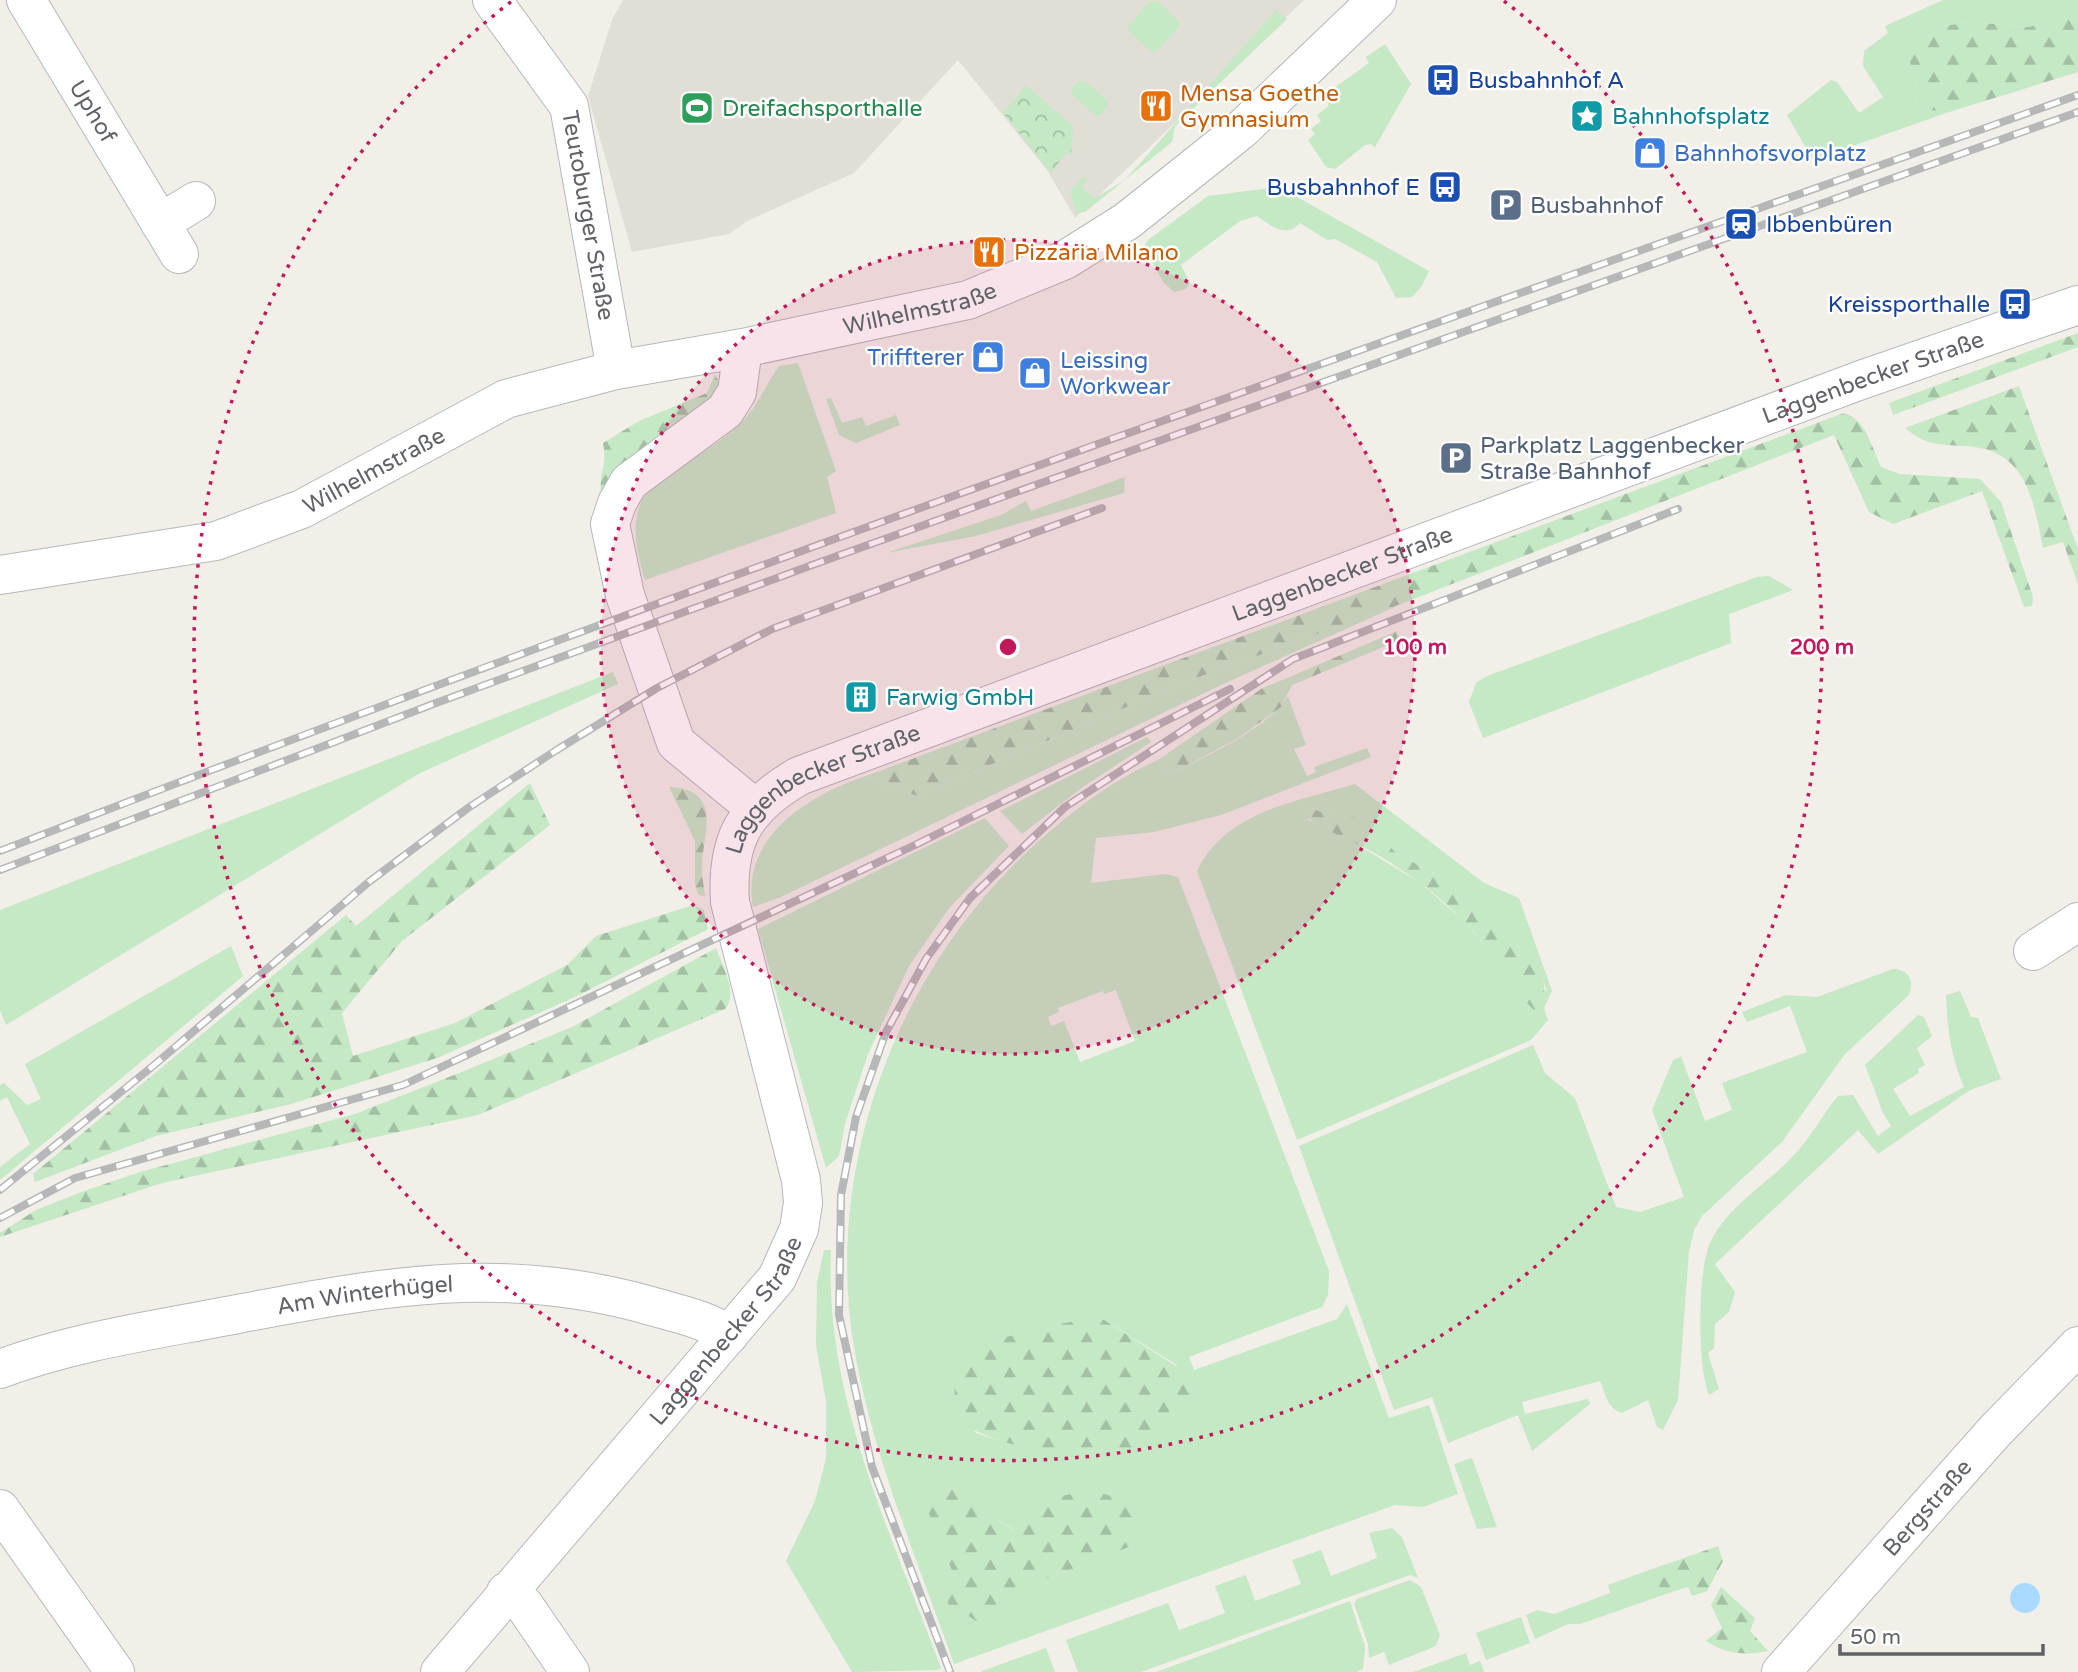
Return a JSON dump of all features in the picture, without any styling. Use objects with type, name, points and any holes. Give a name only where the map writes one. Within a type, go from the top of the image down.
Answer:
[{"type":"street","name":"Uphof","points":[[26,0],[170,239],[196,201]]},
{"type":"street","name":"Teutoburger Straße","points":[[492,0],[569,106],[616,370]]},
{"type":"street","name":"Wilhelmstraße","points":[[0,575],[216,541],[302,509],[506,399],[616,370],[743,348],[968,300],[1065,260],[1127,221],[1241,130],[1377,0]]},
{"type":"street","name":"Laggenbecker Straße","points":[[440,1672],[777,1278],[799,1229],[803,1203],[801,1180],[730,902],[729,859],[738,835],[772,792],[799,776],[1861,380],[2078,305]]},
{"type":"street","points":[[743,348],[737,392],[725,411],[629,482],[617,503],[610,524],[625,595],[676,743],[756,809]]},
{"type":"street","points":[[2033,951],[2078,922]]},
{"type":"street","name":"Am Winterhügel","points":[[0,1369],[26,1359],[156,1329],[391,1286],[486,1281],[553,1285],[629,1300],[715,1324],[729,1335]]},
{"type":"street","name":"Bergstraße","points":[[1781,1672],[1986,1441],[2078,1346]]},
{"type":"street","points":[[0,1509],[109,1670]]},
{"type":"street","points":[[506,1592],[524,1605],[570,1672]]},
{"type":"shaded area","points":[[623,0],[1304,0],[1075,218],[1047,170],[958,60],[854,173],[749,220],[729,234],[632,252],[588,96],[612,20]]},
{"type":"green space","points":[[1263,0],[1287,19],[1175,126],[1172,142],[1126,179],[1275,11]]},
{"type":"green space","points":[[1943,0],[2078,0],[2078,6],[2074,5],[2059,17],[2029,27],[1971,22],[1929,28],[1908,54],[1922,108],[1946,113],[1813,160],[1787,115],[1831,80],[1837,82],[1859,113],[1883,97],[1863,66],[1864,51],[1888,33],[1885,26]]},
{"type":"green space","points":[[1150,1],[1157,1],[1179,21],[1179,27],[1157,51],[1152,52],[1128,31],[1128,26]]},
{"type":"green space","points":[[2074,5],[2078,6],[2078,72],[1946,113],[1922,108],[1908,54],[1914,35],[1929,28],[1971,22],[2029,27],[2059,17]]},
{"type":"green space","points":[[1385,44],[1411,84],[1375,147],[1371,144],[1365,145],[1335,169],[1326,167],[1308,140],[1315,134],[1311,129],[1321,121],[1317,115],[1329,106],[1323,96],[1369,63],[1366,57]]},
{"type":"green space","points":[[1079,81],[1086,82],[1108,101],[1108,107],[1100,115],[1095,115],[1072,95],[1072,89]]},
{"type":"green space","points":[[1026,85],[1073,126],[1071,155],[1067,152],[1051,173],[1003,113]]},
{"type":"green space","points":[[1084,176],[1088,180],[1081,187],[1095,198],[1124,181],[1085,212],[1076,213],[1070,191]]},
{"type":"green space","points":[[1270,188],[1290,193],[1429,271],[1422,286],[1412,297],[1396,298],[1377,262],[1335,239],[1327,240],[1300,223],[1295,228],[1284,230],[1257,216],[1240,221],[1181,265],[1190,283],[1186,289],[1174,292],[1164,283],[1143,247],[1148,240],[1208,196]]},
{"type":"green space","points":[[2078,333],[2078,347],[1893,415],[1889,403]]},
{"type":"green space","points":[[798,363],[836,471],[827,477],[836,513],[645,580],[637,544],[637,517],[644,498],[657,482],[718,442],[741,423],[779,366]]},
{"type":"green space","points":[[715,374],[720,384],[715,399],[623,462],[601,493],[605,458],[603,443],[639,421],[707,393]]},
{"type":"green space","points":[[2019,386],[2078,549],[2078,584],[2063,542],[2043,548],[2030,495],[2014,466],[2002,456],[1985,449],[1933,443],[1905,428]]},
{"type":"green space","points":[[831,398],[842,423],[862,417],[866,426],[896,415],[900,425],[856,443],[839,435],[826,399]]},
{"type":"green space","points":[[1844,413],[1852,416],[1863,428],[1881,467],[1900,474],[1980,479],[2001,502],[2033,597],[2032,606],[2024,607],[1982,491],[1893,524],[1869,512],[1834,435],[1406,602],[1188,681],[917,796],[866,776]]},
{"type":"green space","points":[[1125,477],[1124,493],[976,536],[886,553],[1001,515],[1026,501],[1031,511]]},
{"type":"green space","points":[[1769,576],[1793,590],[1729,614],[1731,643],[1483,738],[1469,702],[1476,683],[1487,676],[1757,577]]},
{"type":"green space","points":[[1406,602],[1221,685],[781,897],[753,907],[752,882],[757,860],[768,840],[783,822],[802,807],[844,784],[866,776],[917,796],[1188,681]]},
{"type":"green space","points":[[1397,631],[1400,640],[1292,685],[1281,707],[1240,737],[1168,776],[1158,760],[1261,689]]},
{"type":"green space","points":[[613,672],[618,684],[420,773],[6,1025],[0,1010],[0,910]]},
{"type":"green space","points":[[1288,696],[1306,745],[1294,749],[1307,776],[1316,772],[1314,767],[1367,748],[1371,757],[1221,815],[1154,832],[1096,838],[1091,883],[1166,874],[1178,877],[1329,1271],[1328,1295],[1322,1307],[1189,1357],[1194,1370],[1337,1319],[1347,1304],[1389,1418],[1429,1405],[1458,1494],[1423,1507],[1395,1505],[954,1664],[882,1460],[870,1419],[852,1335],[847,1265],[852,1195],[865,1126],[887,1060],[917,996],[954,936],[998,882],[1048,833],[1086,802],[1128,775],[1158,760],[1168,776],[1233,742],[1278,709]],"holes":[[[1116,990],[1135,1041],[1080,1062],[1064,1021],[1051,1026],[1048,1017],[1059,1012],[1058,1008],[1103,991],[1104,994]],[[1101,1318],[1177,1365],[1150,1448],[1061,1450],[1017,1445],[974,1432]],[[955,1479],[982,1512],[1015,1530],[1134,1545],[1021,1589],[1013,1606],[942,1589],[955,1578]]]},
{"type":"green space","points":[[1147,737],[1151,742],[1083,787],[1022,834],[1000,811]]},
{"type":"green space","points":[[530,783],[550,825],[402,941],[342,1013],[353,1056],[455,1023],[567,965],[596,936],[693,905],[704,910],[708,929],[577,996],[437,1058],[291,1104],[156,1136],[35,1182],[33,1174],[346,915],[356,926]]},
{"type":"green space","points":[[1355,784],[1484,883],[1519,898],[1552,991],[1544,1008],[1548,1020],[1531,1040],[1297,1140],[1197,871],[1210,851],[1244,822],[1287,804]],"holes":[[[1310,808],[1333,816],[1361,832],[1381,837],[1397,854],[1451,882],[1468,906],[1482,914],[1509,943],[1535,954],[1547,992],[1488,948],[1463,920],[1419,882],[1335,831],[1308,820]]]},
{"type":"green space","points":[[669,787],[685,789],[697,795],[703,803],[707,825],[702,867],[705,897],[698,894],[695,885],[695,841]]},
{"type":"green space","points":[[1310,808],[1333,816],[1355,817],[1361,832],[1381,837],[1397,854],[1451,882],[1468,906],[1482,914],[1509,943],[1535,954],[1543,977],[1544,990],[1543,997],[1534,1010],[1520,995],[1486,946],[1449,907],[1391,863],[1307,818],[1302,813]]},
{"type":"green space","points":[[985,818],[1009,846],[950,907],[909,966],[868,1054],[845,1124],[839,1156],[826,1168],[758,929]]},
{"type":"green space","points":[[231,946],[243,976],[0,1180],[0,1167],[30,1144],[7,1097],[0,1101],[0,1085],[4,1083],[27,1105],[41,1099],[25,1064]]},
{"type":"green space","points":[[716,948],[730,988],[729,1003],[725,1009],[478,1115],[162,1183],[0,1237],[0,1233],[36,1210],[84,1191],[140,1172],[355,1114],[464,1071],[572,1027]]},
{"type":"green space","points":[[1893,969],[1904,971],[1910,978],[1908,996],[1845,1054],[1782,1142],[1702,1216],[1694,1230],[1689,1251],[1678,1400],[1663,1430],[1657,1427],[1648,1400],[1622,1413],[1610,1404],[1600,1381],[1522,1402],[1525,1414],[1588,1399],[1590,1404],[1532,1451],[1518,1415],[1448,1443],[1432,1397],[1394,1410],[1299,1146],[1533,1045],[1545,1073],[1575,1098],[1616,1207],[1640,1212],[1684,1197],[1652,1110],[1673,1060],[1681,1056],[1705,1121],[1732,1110],[1722,1083],[1807,1052],[1790,1006],[1747,1022],[1742,1012],[1786,995],[1817,997]]},
{"type":"green space","points":[[1960,991],[1971,1017],[1978,1018],[2001,1079],[1970,1090],[1878,1154],[1858,1130],[1715,1264],[1735,1292],[1729,1312],[1715,1324],[1714,1348],[1708,1353],[1719,1389],[1709,1395],[1702,1363],[1701,1294],[1706,1254],[1718,1228],[1799,1149],[1838,1096],[1853,1095],[1878,1136],[1891,1126],[1883,1113],[1865,1065],[1918,1015],[1924,1017],[1932,1036],[1917,1048],[1925,1065],[1918,1069],[1919,1073],[1893,1089],[1910,1116],[1964,1087],[1951,1042],[1946,995]]},
{"type":"green space","points":[[824,1250],[831,1250],[832,1305],[838,1358],[850,1411],[882,1515],[941,1668],[937,1670],[852,1672],[786,1561],[815,1501],[826,1459],[826,1401],[816,1346],[817,1283]]},
{"type":"green space","points":[[1101,1318],[1193,1377],[1187,1408],[1150,1448],[1076,1452],[1026,1447],[979,1432],[958,1420],[956,1379],[961,1367],[973,1355],[989,1345],[1026,1331]]},
{"type":"green space","points":[[1472,1458],[1497,1527],[1477,1529],[1454,1464]]},
{"type":"green space","points":[[955,1479],[982,1512],[1014,1530],[1030,1513],[1051,1500],[1088,1492],[1110,1496],[1141,1511],[1134,1545],[1021,1589],[1013,1606],[985,1627],[967,1615],[952,1612],[942,1589],[955,1578],[924,1501],[942,1481]]},
{"type":"green space","points":[[1392,1528],[1402,1537],[1418,1578],[1410,1575],[1141,1672],[1078,1672],[1066,1640],[1168,1603],[1179,1630],[1225,1613],[1215,1586],[1246,1575],[1255,1601],[1301,1584],[1292,1560],[1321,1550],[1331,1576],[1377,1558],[1369,1533]]},
{"type":"green space","points":[[1718,1546],[1723,1561],[1707,1591],[1692,1596],[1688,1587],[1669,1593],[1638,1574]]},
{"type":"green space","points":[[1638,1574],[1669,1593],[1580,1624],[1568,1624],[1535,1639],[1526,1615],[1537,1610],[1554,1614],[1610,1593],[1608,1585]]},
{"type":"green space","points":[[1410,1580],[1421,1587],[1440,1635],[1436,1646],[1389,1665],[1384,1652],[1369,1658],[1368,1644],[1354,1604],[1357,1599]]},
{"type":"green space","points":[[1721,1587],[1755,1618],[1750,1631],[1768,1651],[1736,1653],[1706,1641],[1722,1628],[1711,1605]]},
{"type":"green space","points":[[1350,1601],[1365,1647],[1363,1669],[1356,1672],[1156,1672]]},
{"type":"green space","points":[[1521,1617],[1530,1643],[1486,1660],[1476,1633]]},
{"type":"green space","points":[[1046,1648],[1055,1672],[981,1672],[982,1671]]},
{"type":"green space","points":[[1466,1653],[1470,1665],[1480,1661],[1484,1672],[1413,1672]]},
{"type":"water","points":[[2025,1583],[2031,1584],[2039,1592],[2039,1604],[2031,1612],[2025,1613],[2019,1612],[2011,1604],[2010,1598],[2011,1592],[2019,1584]]},
{"type":"railway","points":[[0,851],[258,752],[777,560],[2078,95]]},
{"type":"railway","points":[[0,870],[436,703],[815,564],[2078,112]]},
{"type":"railway","points":[[0,1190],[153,1066],[370,881],[468,808],[555,751],[657,688],[772,629],[1102,508]]},
{"type":"railway","points":[[950,1672],[872,1467],[839,1315],[841,1195],[856,1117],[886,1032],[926,959],[970,898],[1065,807],[1293,659],[1678,509]]},
{"type":"railway","points":[[0,1218],[75,1178],[403,1085],[915,845],[1230,689]]},
{"type":"place","name":"Busbahnhof A","points":[[1443,80]]},
{"type":"place","name":"Mensa Goethe Gymnasium","points":[[1156,106]]},
{"type":"place","name":"Dreifachsporthalle","points":[[697,108]]},
{"type":"place","name":"Bahnhofsplatz","points":[[1587,116]]},
{"type":"place","name":"Bahnhofsvorplatz","points":[[1650,153]]},
{"type":"place","name":"Busbahnhof E","points":[[1445,187]]},
{"type":"place","name":"Busbahnhof","points":[[1506,205]]},
{"type":"place","name":"Ibbenbüren","points":[[1741,224]]},
{"type":"place","name":"Pizzaria Milano","points":[[989,252]]},
{"type":"place","name":"Kreissporthalle","points":[[2015,304]]},
{"type":"place","name":"Triffterer","points":[[988,357]]},
{"type":"place","name":"Leissing Workwear","points":[[1035,373]]},
{"type":"place","name":"Parkplatz Laggenbecker Straße Bahnhof","points":[[1456,458]]},
{"type":"place","name":"Farwig GmbH","points":[[861,697]]}]
